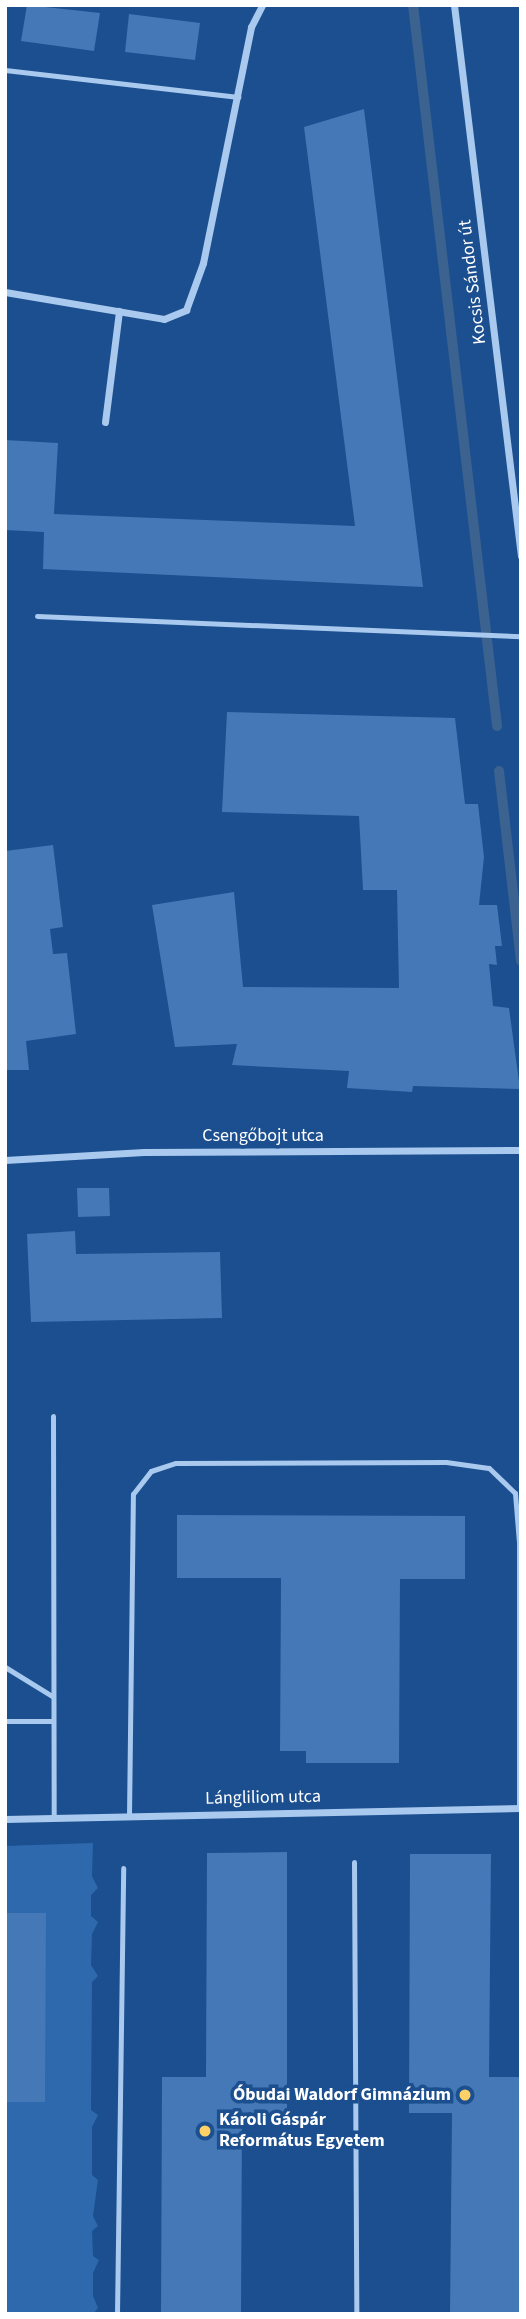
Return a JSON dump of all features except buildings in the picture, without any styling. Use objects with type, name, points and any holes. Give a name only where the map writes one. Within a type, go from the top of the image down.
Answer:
[{"type":"street","points":[[5,292],[163,319],[178,316],[194,298],[251,27],[262,5]]},
{"type":"street","name":"Kocsis Sándor út","points":[[454,5],[521,556]]},
{"type":"street","points":[[105,422],[119,311]]},
{"type":"street","name":"Csengőbojt utca","points":[[5,1160],[144,1152],[521,1150]]},
{"type":"street","name":"Lángliliom utca","points":[[5,1819],[520,1808]]},
{"type":"lane","points":[[5,70],[238,97]]},
{"type":"lane","points":[[37,616],[521,636]]},
{"type":"lane","points":[[53,1416],[54,1818]]},
{"type":"lane","points":[[129,1816],[133,1494],[151,1471],[176,1463],[446,1462],[489,1468],[515,1493],[519,1543],[520,1808]]},
{"type":"lane","points":[[5,1667],[52,1696]]},
{"type":"lane","points":[[5,1721],[52,1721]]},
{"type":"lane","points":[[354,1862],[356,2314]]},
{"type":"lane","points":[[117,2314],[123,1868]]},
{"type":"shaded area","points":[[93,1843],[92,1876],[98,1888],[91,1895],[91,1916],[98,1922],[92,1934],[91,1965],[98,1976],[92,1982],[91,2110],[98,2115],[92,2127],[92,2175],[98,2180],[93,2216],[98,2226],[92,2231],[93,2256],[99,2260],[93,2273],[93,2296],[98,2308],[93,2314],[5,2314],[5,1846]]},
{"type":"waterway","points":[[413,5],[497,726]]},
{"type":"waterway","points":[[499,771],[521,961]]},
{"type":"place","name":"Óbudai Waldorf Gimnázium","points":[[465,2095]]},
{"type":"place","name":"Károli Gáspár Református Egyetem","points":[[205,2131]]}]
